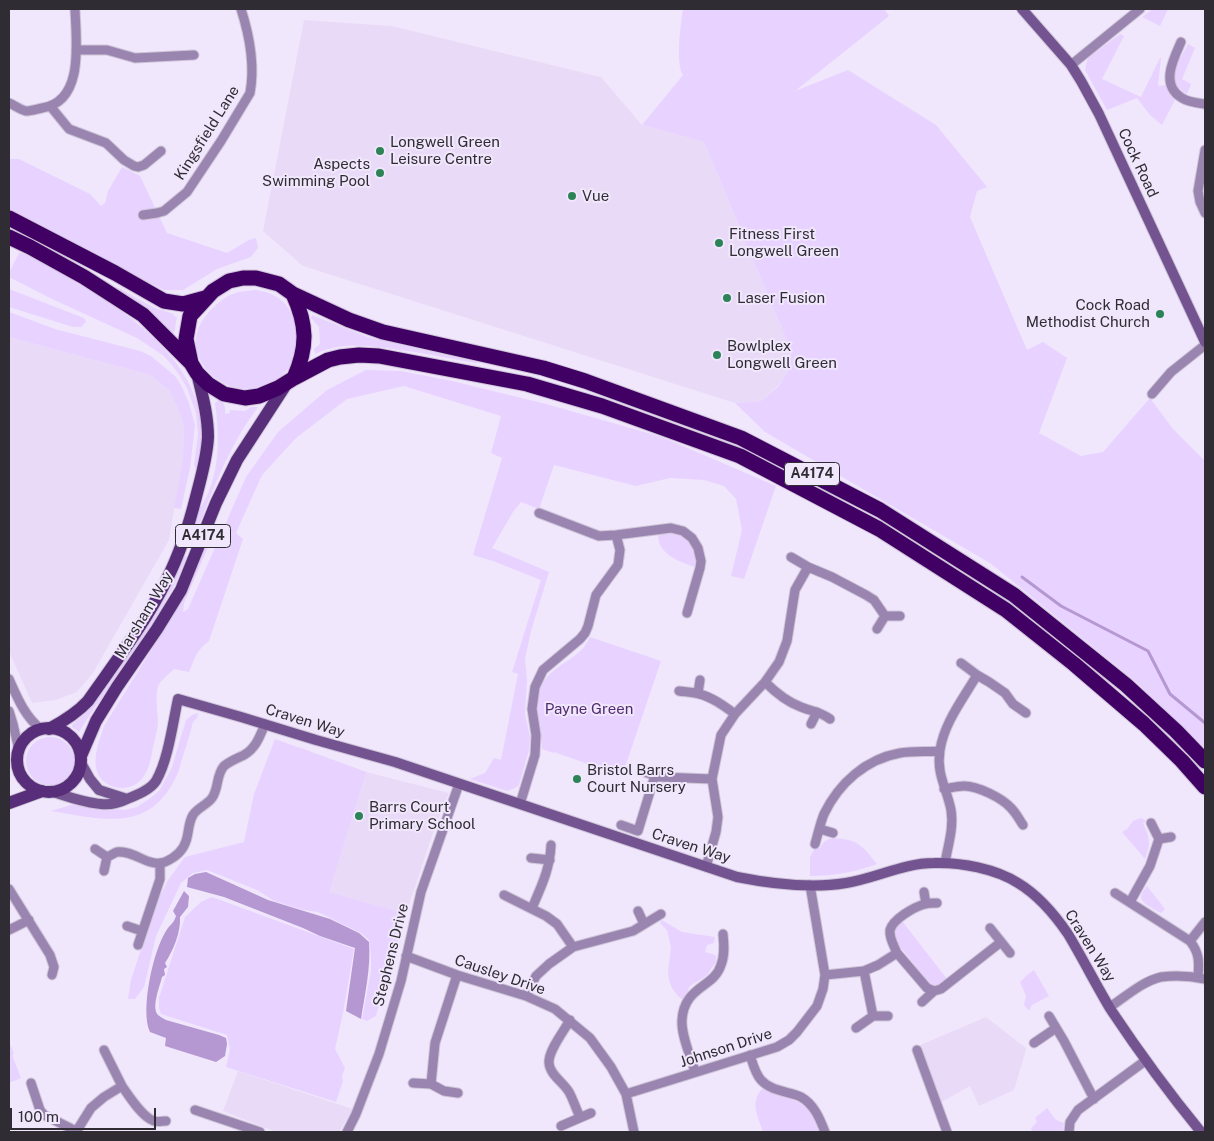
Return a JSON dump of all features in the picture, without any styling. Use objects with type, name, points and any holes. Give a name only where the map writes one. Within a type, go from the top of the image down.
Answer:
[{"type":"highway","name":"A4174","points":[[9,218],[115,273],[164,301],[183,304],[205,298]]},
{"type":"highway","name":"A4174","points":[[9,237],[84,277],[143,315],[208,384],[224,394],[245,398],[259,396],[278,388],[328,360],[359,355],[379,356],[527,384],[602,406],[740,456],[879,528],[1006,610],[1074,664],[1144,724],[1205,786]]},
{"type":"highway","name":"A4174","points":[[194,368],[186,340],[190,316],[205,298],[228,281],[256,278],[279,284],[293,294],[349,320],[384,332],[543,368],[585,381],[741,438],[880,510],[1014,595],[1126,685],[1176,731],[1205,761]]},
{"type":"highway","name":"A4174","points":[[290,380],[299,366],[304,350],[304,328],[299,307],[293,294]]},
{"type":"main road","name":"Marsham Way","points":[[45,729],[68,718],[80,710],[88,701],[145,619],[167,580],[194,504],[205,462],[208,436],[206,413],[194,368]]},
{"type":"main road","name":"Marsham Way","points":[[81,759],[96,721],[182,590],[216,503],[237,460],[290,380]]},
{"type":"main road","name":"A4174","points":[[9,770],[22,743],[32,733],[45,729]]},
{"type":"main road","points":[[45,729],[57,729],[66,733],[77,745],[81,759]]},
{"type":"main road","points":[[18,753],[18,764],[24,780],[32,787],[48,792]]},
{"type":"main road","name":"A4174","points":[[9,803],[63,789],[72,783],[79,774],[81,759]]},
{"type":"street","points":[[9,103],[26,111],[51,107],[63,99],[74,81],[76,50],[75,9]]},
{"type":"street","name":"Kingsfield Lane","points":[[143,215],[164,211],[187,192],[250,93],[252,84],[250,41],[241,9]]},
{"type":"street","name":"Cock Road","points":[[1022,9],[1071,66],[1081,81],[1099,114],[1205,344]]},
{"type":"street","points":[[1071,66],[1138,9]]},
{"type":"street","points":[[1181,42],[1171,64],[1169,74],[1171,85],[1183,99],[1205,104]]},
{"type":"street","points":[[76,50],[108,50],[135,58],[194,54]]},
{"type":"street","points":[[51,107],[68,129],[106,143],[124,160],[134,166],[138,167],[144,164],[161,151]]},
{"type":"street","points":[[1205,154],[1198,191],[1205,214]]},
{"type":"street","points":[[1152,394],[1171,372],[1205,344]]},
{"type":"street","points":[[540,513],[600,536],[671,528],[683,531],[692,538],[698,548],[701,561],[686,613]]},
{"type":"street","points":[[520,804],[535,755],[536,735],[532,709],[535,687],[543,670],[585,633],[596,595],[618,565],[620,550],[616,535]]},
{"type":"street","points":[[792,557],[874,600],[885,616]]},
{"type":"street","points":[[706,867],[716,832],[718,817],[712,779],[722,735],[735,714],[765,682],[779,662],[787,641],[794,590],[808,567]]},
{"type":"street","points":[[885,616],[900,616]]},
{"type":"street","points":[[878,629],[885,616]]},
{"type":"street","points":[[961,663],[1005,693],[1012,704],[1026,713]]},
{"type":"street","points":[[944,863],[952,828],[950,807],[940,770],[939,751],[953,715],[976,675]]},
{"type":"street","points":[[9,679],[28,715],[34,723],[45,729]]},
{"type":"street","points":[[698,693],[700,680]]},
{"type":"street","points":[[765,682],[777,694],[789,702],[802,708],[822,713],[830,719]]},
{"type":"street","points":[[679,691],[704,695],[735,714]]},
{"type":"street","name":"Craven Way","points":[[48,792],[101,804],[117,804],[146,790],[155,782],[165,759],[178,699],[395,762],[737,877],[768,883],[810,885],[846,883],[916,864],[944,863],[984,868],[1018,882],[1048,908],[1068,934],[1110,1007],[1146,1061],[1170,1095],[1201,1132]]},
{"type":"street","points":[[9,711],[18,753]]},
{"type":"street","points":[[811,724],[817,712]]},
{"type":"street","points":[[104,871],[107,858],[117,852],[131,854],[150,862],[160,863],[173,858],[186,841],[192,816],[212,799],[217,788],[218,777],[224,767],[246,754],[256,745],[265,724]]},
{"type":"street","points":[[815,844],[830,803],[850,778],[865,765],[897,754],[939,751]]},
{"type":"street","points":[[81,759],[90,779],[99,790],[127,799]]},
{"type":"street","points":[[644,772],[660,777],[712,779]]},
{"type":"street","points":[[621,825],[638,831],[655,775]]},
{"type":"street","name":"Stephens Drive","points":[[347,1132],[379,1054],[401,981],[421,892],[460,784]]},
{"type":"street","points":[[944,789],[964,786],[974,787],[988,793],[1011,808],[1024,825]]},
{"type":"street","points":[[1130,902],[1150,866],[1160,840],[1151,822]]},
{"type":"street","points":[[820,829],[833,833]]},
{"type":"street","points":[[1160,840],[1171,838]]},
{"type":"street","points":[[532,908],[545,878],[550,860],[551,845]]},
{"type":"street","points":[[95,849],[107,858]]},
{"type":"street","points":[[531,858],[550,860]]},
{"type":"street","points":[[138,945],[160,879],[160,863]]},
{"type":"street","name":"Johnson Drive","points":[[626,1094],[777,1046],[789,1040],[797,1032],[816,1006],[823,989],[825,975],[810,885]]},
{"type":"street","points":[[9,889],[50,955],[54,967],[52,975]]},
{"type":"street","points":[[924,892],[926,904]]},
{"type":"street","points":[[1110,1007],[1142,986],[1160,978],[1179,975],[1202,978],[1196,948],[1190,941],[1115,894]]},
{"type":"street","points":[[504,895],[532,908],[557,924],[573,947]]},
{"type":"street","points":[[934,991],[927,988],[897,953],[892,944],[890,931],[895,921],[916,908],[926,904],[937,903]]},
{"type":"street","points":[[638,911],[644,924]]},
{"type":"street","points":[[526,996],[536,976],[573,947],[633,931],[661,914]]},
{"type":"street","points":[[9,930],[29,920]]},
{"type":"street","points":[[1190,941],[1205,922]]},
{"type":"street","points":[[127,926],[142,931]]},
{"type":"street","points":[[990,928],[1010,953]]},
{"type":"street","points":[[696,1072],[682,1030],[683,1013],[686,1004],[693,994],[713,978],[721,966],[724,934]]},
{"type":"street","points":[[922,1002],[934,991],[941,989],[1001,942]]},
{"type":"street","points":[[825,975],[864,971],[897,953]]},
{"type":"street","name":"Causley Drive","points":[[406,956],[457,975],[526,996],[556,1009],[590,1038],[611,1067],[626,1094],[634,1132]]},
{"type":"street","points":[[864,971],[874,1016]]},
{"type":"street","points":[[431,1084],[436,1043],[457,975]]},
{"type":"street","points":[[856,1028],[874,1016],[888,1016]]},
{"type":"street","points":[[1049,1016],[1064,1040],[1094,1099]]},
{"type":"street","points":[[570,1020],[551,1052],[549,1062],[552,1072],[569,1092],[580,1117]]},
{"type":"street","points":[[1034,1043],[1056,1028]]},
{"type":"street","points":[[104,1050],[122,1086],[135,1105],[156,1122],[166,1121]]},
{"type":"street","points":[[917,1050],[947,1132]]},
{"type":"street","points":[[750,1055],[756,1073],[762,1082],[779,1091],[801,1097],[811,1106],[820,1119],[825,1132]]},
{"type":"street","points":[[1069,1132],[1070,1122],[1078,1110],[1146,1061]]},
{"type":"street","points":[[31,1083],[40,1110],[44,1115],[76,1132],[91,1108],[122,1086]]},
{"type":"street","points":[[413,1083],[431,1084],[444,1091],[458,1093]]},
{"type":"street","points":[[195,1110],[260,1132]]},
{"type":"street","points":[[561,1126],[591,1113]]},
{"type":"shaded area","points":[[304,20],[392,26],[601,77],[642,125],[704,142],[791,350],[789,369],[779,385],[761,401],[735,403],[303,266],[263,231]]},
{"type":"shaded area","points":[[9,337],[150,375],[169,390],[184,426],[183,457],[169,540],[93,673],[77,692],[56,700],[32,703],[9,651]]},
{"type":"shaded area","name":"Barrs Court Primary School","points":[[299,747],[366,772],[449,793],[433,833],[406,914],[329,893]]},
{"type":"shaded area","points":[[206,872],[268,900],[330,919],[359,933],[369,942],[368,971],[361,1019],[346,1011],[355,948],[320,936],[224,897],[187,887],[188,878],[195,874]]},
{"type":"shaded area","points":[[184,891],[189,896],[188,907],[180,917],[176,941],[165,963],[167,967],[164,969],[165,975],[162,977],[155,1007],[159,1016],[166,1020],[226,1038],[225,1056],[216,1062],[165,1046],[166,1038],[150,1032],[147,1022],[147,996],[153,966],[161,940],[174,921],[176,916],[173,911]]},
{"type":"shaded area","points":[[986,1017],[1026,1048],[1014,1090],[979,1106],[970,1086],[940,1103],[918,1046]]},
{"type":"shaded area","points":[[238,1071],[353,1109],[339,1132],[276,1132],[223,1111]]},
{"type":"green space","points":[[683,9],[884,9],[889,16],[795,91],[848,70],[936,125],[987,187],[977,191],[970,217],[1027,350],[1043,342],[1067,358],[1039,433],[1081,456],[1103,452],[1150,398],[1173,429],[1205,461],[1205,748],[1134,680],[990,563],[765,432],[735,403],[761,401],[779,386],[789,369],[791,350],[704,142],[642,125],[683,75],[679,62],[679,53]]},
{"type":"green space","points":[[1153,9],[1168,9],[1160,26],[1142,17]]},
{"type":"green space","points":[[1120,34],[1124,36],[1102,79],[1141,97],[1161,58],[1158,86],[1165,85],[1175,100],[1162,125],[1150,115],[1137,98],[1107,110],[1085,70],[1089,57]]},
{"type":"green space","points":[[1188,44],[1195,48],[1182,79],[1191,84],[1187,94],[1180,89],[1175,77],[1178,64]]},
{"type":"green space","points":[[9,159],[19,159],[90,194],[101,206],[105,203],[108,191],[122,167],[140,176],[167,233],[227,253],[256,238],[258,248],[251,257],[217,269],[183,290],[164,290],[9,212]]},
{"type":"green space","points":[[19,253],[23,253],[108,302],[136,322],[161,345],[181,370],[196,399],[202,435],[196,471],[194,464],[198,435],[196,413],[187,388],[171,364],[164,356],[137,338],[9,277],[9,273]]},
{"type":"green space","points":[[117,287],[155,308],[174,314],[177,317],[174,334],[170,334],[118,290]]},
{"type":"green space","points":[[9,289],[84,318],[86,322],[81,327],[73,327],[9,307]]},
{"type":"green space","points":[[256,290],[275,296],[287,306],[292,314],[297,332],[296,352],[288,369],[277,379],[255,388],[238,388],[218,380],[205,367],[196,349],[196,339],[202,321],[217,304],[236,293]]},
{"type":"green space","points":[[9,312],[55,329],[140,351],[151,356],[175,376],[189,403],[195,425],[190,468],[181,509],[174,508],[183,457],[184,426],[169,390],[150,375],[9,337]]},
{"type":"green space","points":[[312,315],[368,337],[478,362],[368,346],[336,347],[315,354],[314,349],[320,344],[319,327],[311,318]]},
{"type":"green space","points":[[366,370],[401,371],[452,381],[546,404],[662,437],[776,486],[744,579],[731,576],[742,530],[736,499],[724,486],[704,480],[670,478],[636,486],[554,465],[539,509],[521,502],[492,548],[549,572],[531,631],[525,659],[527,681],[525,714],[530,737],[529,750],[519,785],[515,788],[507,791],[470,779],[485,773],[494,758],[501,760],[518,674],[512,672],[541,580],[473,555],[502,458],[491,453],[501,416],[404,386],[347,399],[296,438],[262,475],[236,533],[243,539],[209,641],[199,652],[189,672],[174,669],[158,686],[158,724],[150,761],[145,774],[137,784],[130,787],[119,788],[106,783],[98,774],[96,767],[96,753],[104,726],[173,615],[208,539],[210,543],[184,603],[183,612],[188,609],[246,477],[278,432],[327,390]]},
{"type":"green space","points":[[219,400],[224,404],[225,414],[230,413],[230,410],[245,411],[251,407],[258,407],[228,457],[198,528],[192,526],[209,491],[217,458],[218,436],[215,403]]},
{"type":"green space","points":[[667,533],[680,536],[690,543],[695,553],[695,567],[676,560],[665,552],[661,547],[658,534]]},
{"type":"green space","points":[[182,555],[187,557],[152,626],[79,732],[72,725],[97,698]]},
{"type":"green space","name":"Payne Green","points":[[590,637],[661,661],[622,776],[542,749],[536,711],[541,687],[553,671],[585,646]]},
{"type":"green space","points":[[198,713],[197,718],[193,722],[177,775],[165,795],[152,807],[138,815],[105,819],[51,811],[71,805],[125,810],[137,807],[149,799],[159,791],[172,767],[186,720]]},
{"type":"green space","points":[[45,737],[55,737],[64,741],[70,747],[74,761],[70,775],[64,781],[55,785],[45,785],[36,781],[30,775],[26,766],[26,756],[30,747],[36,741]]},
{"type":"green space","points":[[275,739],[366,772],[329,892],[406,914],[376,1016],[367,1021],[362,1019],[371,971],[371,954],[369,940],[361,933],[318,912],[274,901],[257,890],[207,870],[193,873],[181,883],[156,936],[144,987],[135,999],[128,999],[131,980],[144,940],[147,923],[168,880],[185,857],[244,842],[254,794]]},
{"type":"green space","points":[[1140,818],[1146,821],[1143,823],[1149,841],[1145,859],[1122,832],[1133,821]]},
{"type":"green space","points":[[835,838],[860,845],[877,864],[844,873],[810,876],[810,857],[815,848],[820,848],[826,841]]},
{"type":"green space","points":[[1147,886],[1165,909],[1161,913],[1142,900],[1142,894]]},
{"type":"green space","points":[[212,897],[354,949],[335,1049],[345,1068],[336,1102],[226,1067],[230,1049],[227,1035],[161,1014],[159,998],[185,917],[201,902]]},
{"type":"green space","points":[[662,920],[682,932],[715,937],[714,943],[707,945],[705,952],[716,956],[716,962],[706,976],[690,986],[683,1000],[672,988],[669,980],[671,947],[667,930],[660,923]]},
{"type":"green space","points":[[902,921],[947,979],[940,984],[932,986],[929,984],[895,940],[895,929]]},
{"type":"green space","points":[[1034,970],[1049,996],[1032,1005],[1029,1011],[1024,1005],[1026,996],[1020,982]]},
{"type":"green space","points":[[9,1041],[21,1078],[9,1083]]},
{"type":"green space","points":[[763,1088],[795,1100],[805,1106],[813,1114],[820,1132],[763,1132],[757,1115],[756,1099]]},
{"type":"green space","points":[[1047,1108],[1056,1120],[1064,1123],[1063,1132],[1032,1132],[1031,1128],[1037,1122],[1035,1118]]},
{"type":"waterway","points":[[1022,577],[1061,606],[1148,651],[1170,694],[1205,723]]},
{"type":"place","name":"Longwell Green Leisure Centre","points":[[380,151]]},
{"type":"place","name":"Aspects Swimming Pool","points":[[380,173]]},
{"type":"place","name":"Vue","points":[[572,196]]},
{"type":"place","name":"Fitness First Longwell Green","points":[[719,243]]},
{"type":"place","name":"Laser Fusion","points":[[727,298]]},
{"type":"place","name":"Cock Road Methodist Church","points":[[1160,314]]},
{"type":"place","name":"Bowlplex Longwell Green","points":[[717,355]]},
{"type":"place","name":"Bristol Barrs Court Nursery","points":[[577,779]]},
{"type":"place","name":"Barrs Court Primary School","points":[[359,816]]}]
